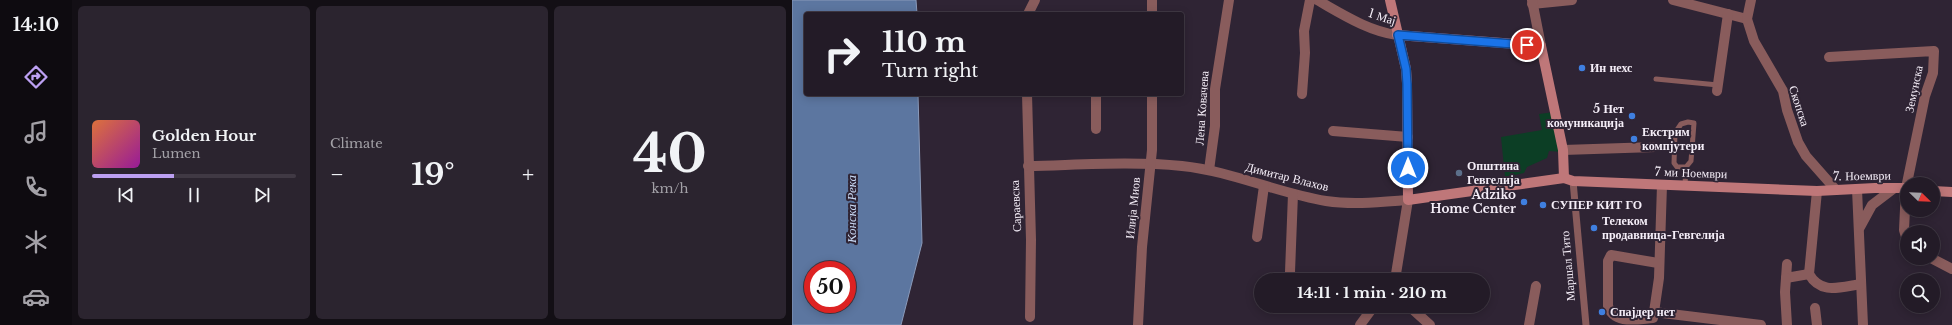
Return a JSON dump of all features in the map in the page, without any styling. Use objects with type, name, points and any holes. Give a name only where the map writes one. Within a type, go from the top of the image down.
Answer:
[{"type":"main road","points":[[1390,0],[1406,69],[1408,200]]},
{"type":"main road","points":[[1398,35],[1541,46],[1568,180]]},
{"type":"main road","name":"Димитар Влахов","points":[[1408,200],[1568,180]]},
{"type":"main road","name":"7 ми Ноември","points":[[1568,180],[1817,191]]},
{"type":"main road","name":"7. Ноември","points":[[1817,191],[1900,188]]},
{"type":"main road","points":[[1940,191],[1952,192]]},
{"type":"street","points":[[1029,12],[1035,0]]},
{"type":"street","points":[[1152,0],[1152,12]]},
{"type":"street","name":"Лена Ковачева","points":[[1209,170],[1215,126],[1215,89],[1229,0]]},
{"type":"street","points":[[1302,94],[1305,53],[1304,31],[1310,0]]},
{"type":"street","name":"1 Мај","points":[[1317,0],[1358,22],[1384,33],[1398,35]]},
{"type":"street","points":[[1541,46],[1532,2],[1572,0]]},
{"type":"street","points":[[1673,0],[1747,19]]},
{"type":"street","name":"Скопска","points":[[1751,0],[1747,19],[1754,41],[1783,91],[1787,110],[1798,142],[1806,156],[1836,190]]},
{"type":"street","points":[[1718,88],[1728,14]]},
{"type":"street","name":"Земунска","points":[[1829,57],[1934,51],[1933,74],[1926,96],[1908,177]]},
{"type":"street","name":"Сараевска","points":[[1027,96],[1031,240],[1030,317]]},
{"type":"street","points":[[1096,96],[1096,129]]},
{"type":"street","name":"Илија Миов","points":[[1138,325],[1142,247],[1152,150],[1152,96]]},
{"type":"street","points":[[1333,131],[1408,137]]},
{"type":"street","points":[[1563,150],[1655,147]]},
{"type":"street","name":"Димитар Влахов","points":[[1028,166],[1150,164],[1182,166],[1209,170],[1293,194],[1327,201],[1348,202],[1408,200]]},
{"type":"street","name":"Маршал Тито","points":[[1568,180],[1586,325]]},
{"type":"street","points":[[1654,318],[1659,278],[1658,263],[1662,185]]},
{"type":"street","points":[[1257,237],[1264,186]]},
{"type":"street","points":[[1856,189],[1863,325]]},
{"type":"street","points":[[1859,231],[1865,215],[1872,205],[1893,189]]},
{"type":"street","points":[[1817,191],[1810,274],[1814,283],[1821,287],[1861,284]]},
{"type":"street","points":[[1290,273],[1293,194]]},
{"type":"street","points":[[1395,273],[1408,200]]},
{"type":"street","points":[[1658,263],[1611,256],[1608,261],[1608,306],[1610,312],[1621,320],[1654,318],[1761,325]]},
{"type":"street","points":[[1940,263],[1952,269]]},
{"type":"street","points":[[1787,264],[1785,292],[1787,325]]},
{"type":"street","points":[[1786,278],[1810,274]]},
{"type":"street","points":[[1529,325],[1536,286]]},
{"type":"street","points":[[1816,308],[1817,325]]},
{"type":"street","points":[[1360,325],[1369,313]]},
{"type":"street","points":[[1417,313],[1430,325]]},
{"type":"lane","points":[[1656,79],[1718,88]]},
{"type":"lane","points":[[1685,186],[1686,167],[1691,161],[1694,123],[1688,122],[1681,124],[1675,134],[1674,163],[1677,167],[1686,167]]},
{"type":"green space","points":[[1555,112],[1563,152],[1549,151],[1547,158],[1527,167],[1524,173],[1505,177],[1501,137],[1542,130],[1539,114]]},
{"type":"water","name":"Конска Река","points":[[792,0],[916,0],[917,12],[804,12],[804,96],[918,96],[922,243],[901,325],[792,325]]},
{"type":"place","name":"Ин нехс","points":[[1582,68]]},
{"type":"place","name":"5 Нет комуникација","points":[[1632,116]]},
{"type":"place","name":"Екстрим компјутери","points":[[1634,139]]},
{"type":"place","name":"Општина Гевгелија","points":[[1459,173]]},
{"type":"place","name":"Adziko Home Center","points":[[1524,202]]},
{"type":"place","name":"СУПЕР КИТ ГО","points":[[1543,205]]},
{"type":"place","name":"Телеком продавница-Гевгелија","points":[[1594,228]]},
{"type":"place","name":"Спајдер нет","points":[[1602,312]]},
{"type":"route","points":[[1408,168],[1408,100],[1406,69],[1398,35],[1527,45]]}]
